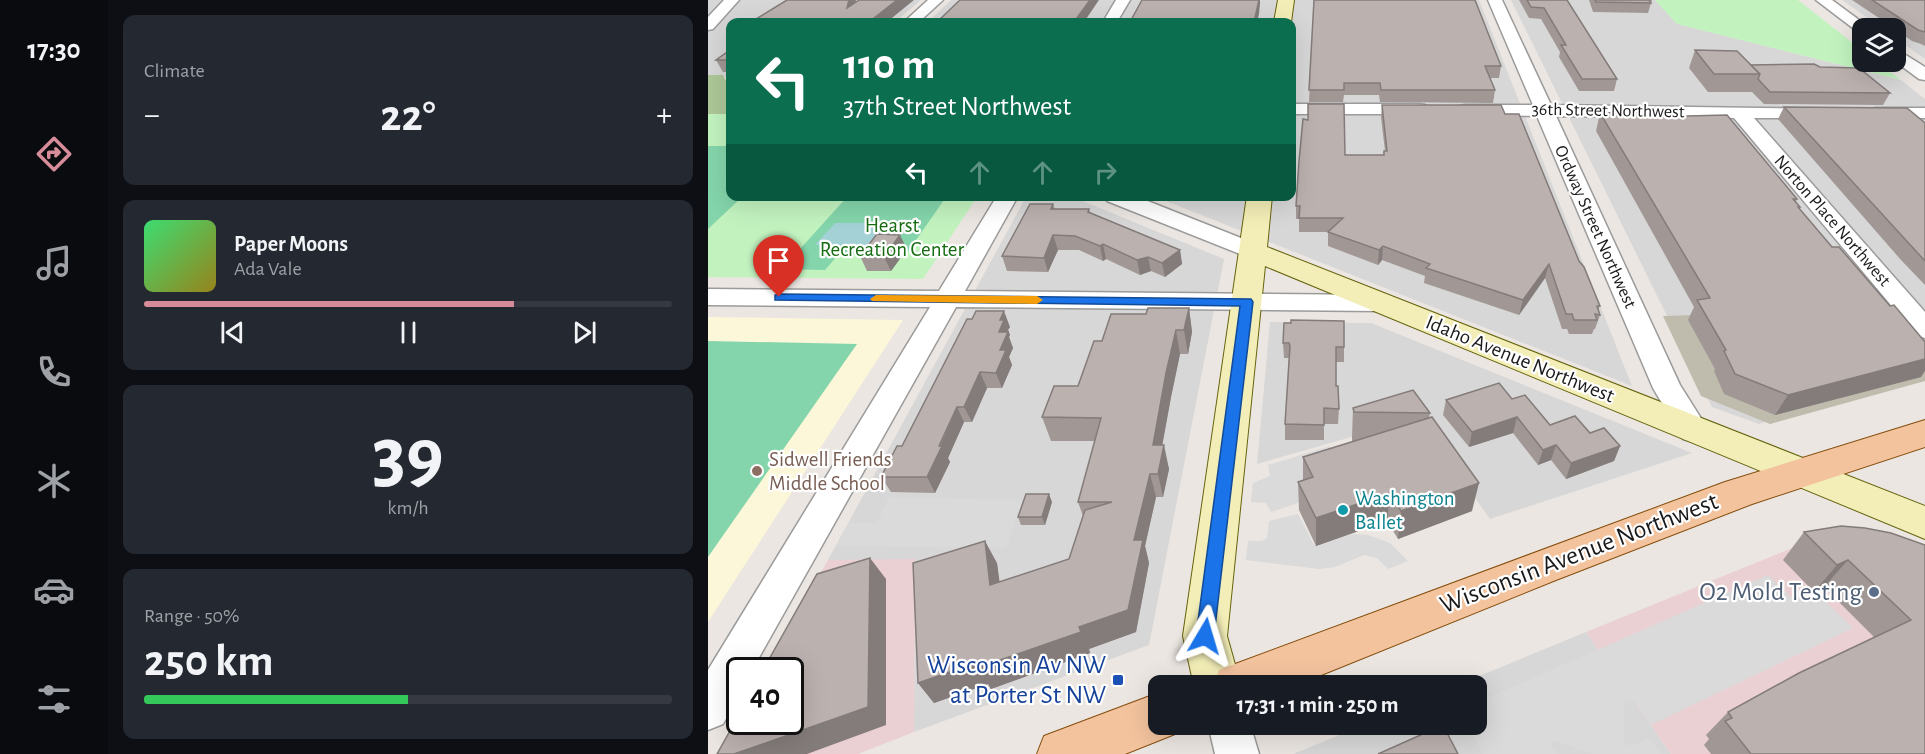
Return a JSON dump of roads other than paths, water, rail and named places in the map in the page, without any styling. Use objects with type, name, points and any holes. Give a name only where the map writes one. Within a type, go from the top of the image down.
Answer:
[{"type":"main road","name":"Wisconsin Avenue Northwest","points":[[1264,675],[1552,563],[1802,472],[1925,433]]},
{"type":"main road","points":[[1062,754],[1148,721]]},
{"type":"street","points":[[708,26],[732,0]]},
{"type":"street","points":[[916,18],[936,0]]},
{"type":"street","points":[[1113,18],[1124,0]]},
{"type":"street","points":[[1284,18],[1286,0]]},
{"type":"street","name":"Ordway Street Northwest","points":[[1495,0],[1667,388],[1694,431]]},
{"type":"street","points":[[1823,0],[1852,21]]},
{"type":"street","points":[[1906,61],[1925,75]]},
{"type":"street","name":"36th Street Northwest","points":[[1296,109],[1925,113]]},
{"type":"street","name":"Norton Place Northwest","points":[[1739,112],[1925,329]]},
{"type":"street","points":[[708,709],[1005,201]]},
{"type":"street","name":"Idaho Avenue Northwest","points":[[1128,201],[1925,523]]},
{"type":"street","points":[[1215,675],[1205,645],[1205,636],[1259,201]]},
{"type":"street","points":[[708,297],[1381,303]]},
{"type":"street","points":[[1634,404],[1653,399],[1667,388]]},
{"type":"street","points":[[1232,735],[1237,754]]},
{"type":"water","points":[[835,223],[902,223],[884,246],[815,245]]},
{"type":"place","name":"Sidwell Friends Middle School","points":[[757,471]]},
{"type":"place","name":"Washington Ballet","points":[[1343,510]]},
{"type":"place","name":"O2 Mold Testing","points":[[1874,592]]},
{"type":"place","name":"Wisconsin Av NW at Porter St NW","points":[[1118,680]]},
{"type":"park label","name":"Hearst Recreation Center","points":[[892,237]]}]
